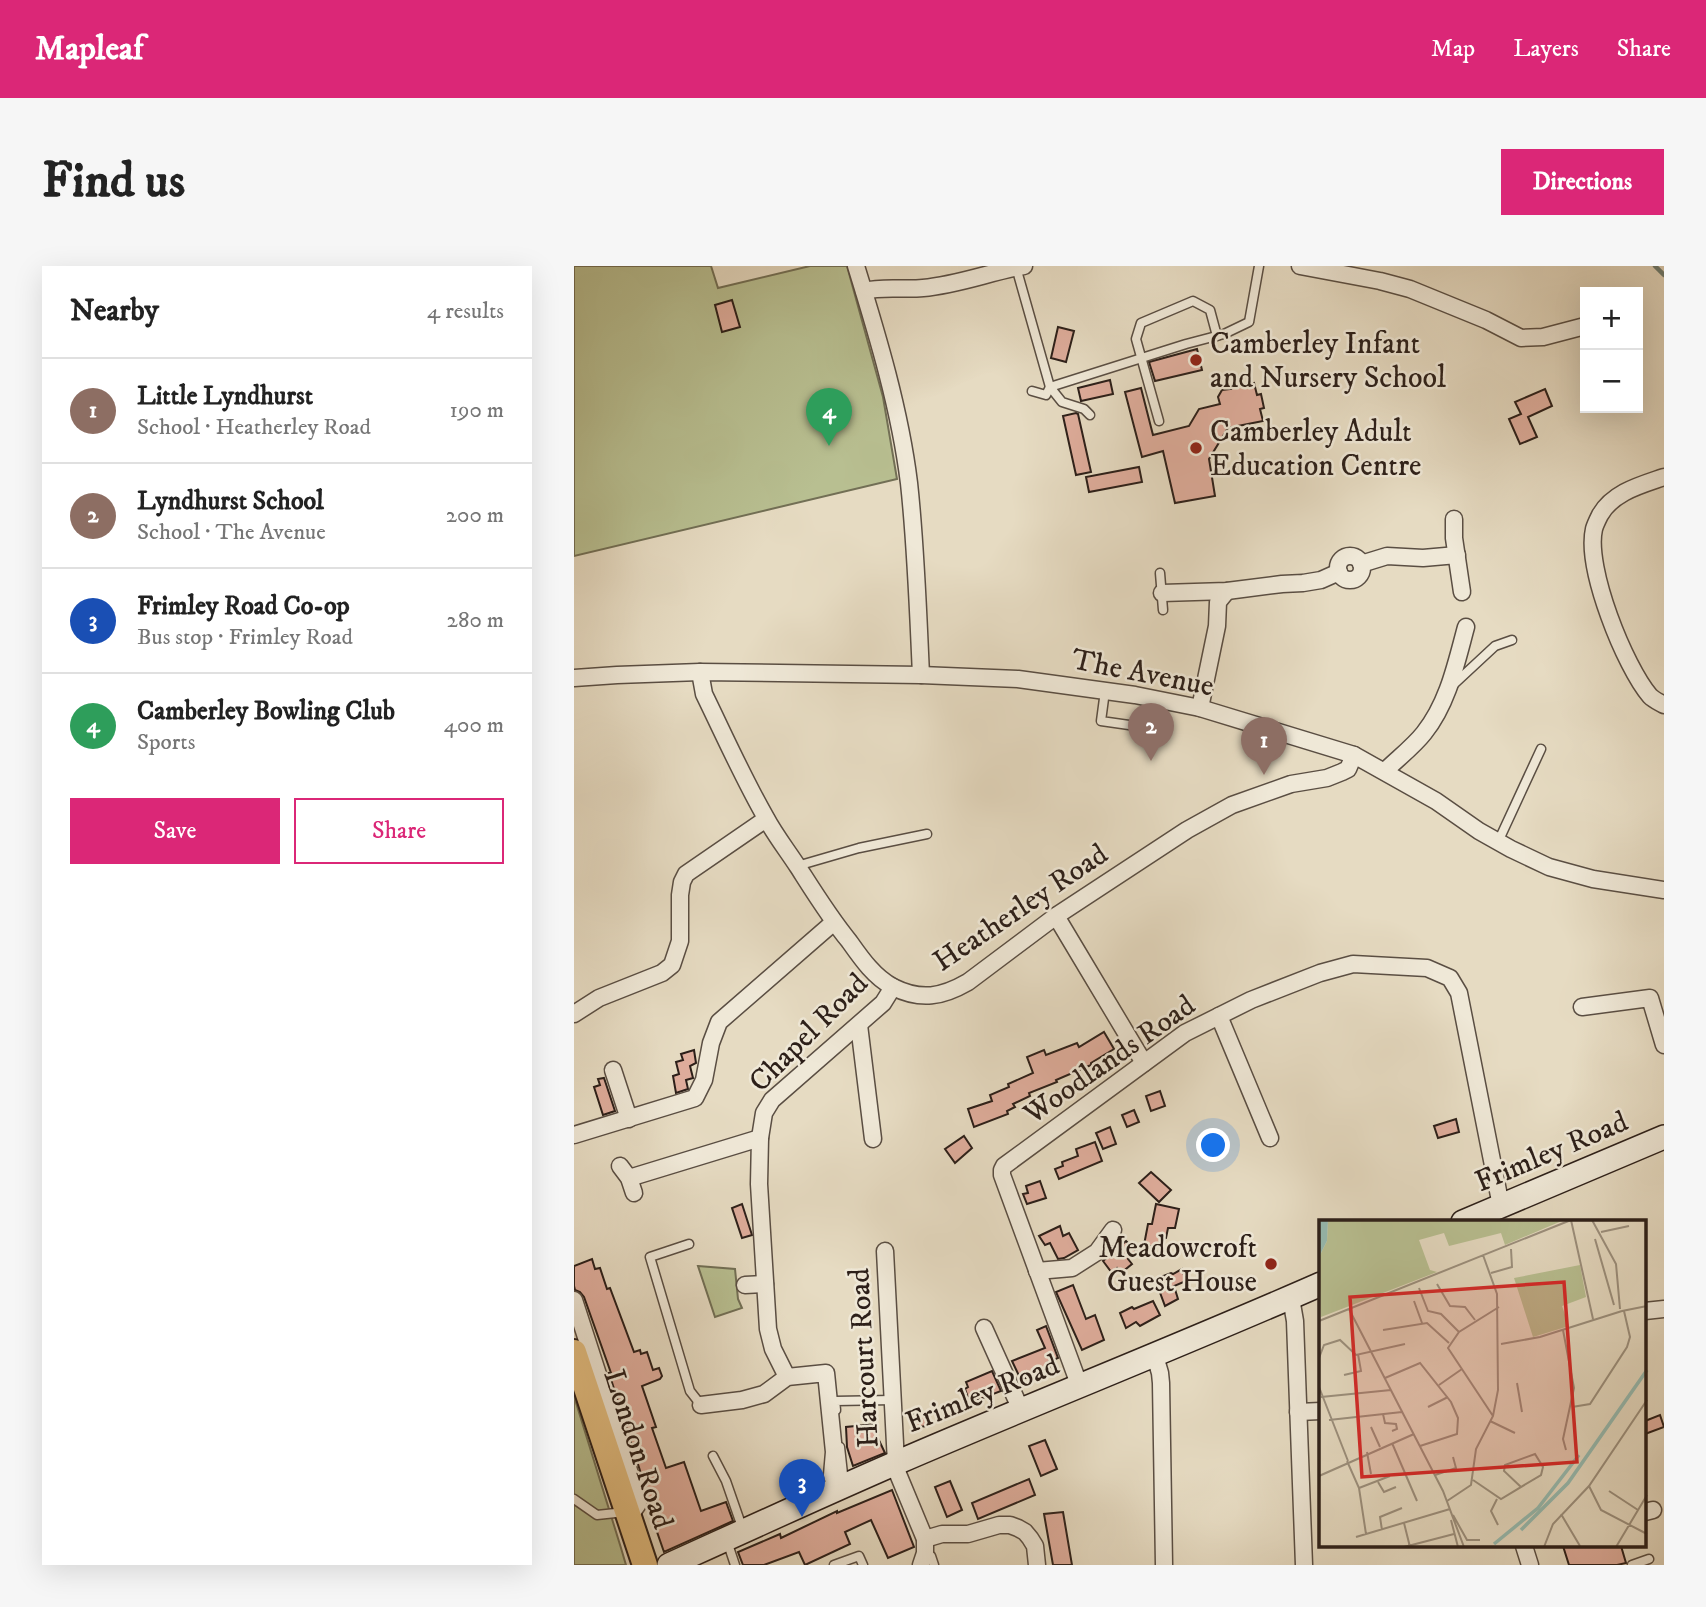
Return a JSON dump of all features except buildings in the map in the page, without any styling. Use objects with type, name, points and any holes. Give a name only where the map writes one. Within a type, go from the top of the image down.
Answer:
[{"type":"main road","name":"Frimley Road","points":[[1469,1220],[1664,1138]]},
{"type":"main road","name":"Frimley Road","points":[[669,1565],[896,1463],[1319,1285]]},
{"type":"main road","name":"London Road","points":[[574,1352],[645,1565]]},
{"type":"street","points":[[856,266],[888,379],[907,471],[916,567],[921,675]]},
{"type":"street","points":[[1300,266],[1331,269],[1410,289],[1486,320],[1521,338],[1543,337],[1580,327]]},
{"type":"street","points":[[864,291],[875,288],[923,288],[952,284],[979,271],[1020,267]]},
{"type":"street","points":[[1664,477],[1608,502],[1594,529],[1593,544],[1600,584],[1621,647],[1643,687],[1653,699],[1664,705]]},
{"type":"street","points":[[1454,519],[1462,592]]},
{"type":"street","points":[[1162,593],[1227,591],[1321,580],[1339,572],[1344,578],[1352,580],[1360,575],[1361,564],[1387,556],[1423,558],[1457,555]]},
{"type":"street","points":[[1200,708],[1217,626],[1218,602],[1227,591]]},
{"type":"street","points":[[1384,771],[1424,733],[1441,705],[1466,627]]},
{"type":"street","name":"The Avenue","points":[[574,678],[701,672],[1018,679],[1200,708],[1354,755],[1436,801],[1498,842],[1549,867],[1592,879],[1664,890]]},
{"type":"street","name":"Heatherley Road","points":[[701,672],[704,694],[766,819],[834,922],[870,969],[882,980],[907,993],[923,996],[942,995],[983,972],[1056,916],[1221,811],[1291,784],[1327,778],[1342,772],[1348,769],[1354,755]]},
{"type":"street","points":[[574,1014],[599,998],[662,973],[672,965],[680,941],[680,895],[686,874],[766,819]]},
{"type":"street","points":[[1056,916],[1144,1063]]},
{"type":"street","points":[[574,1135],[695,1098],[704,1080],[711,1043],[719,1022],[834,922]]},
{"type":"street","name":"Woodlands Road","points":[[1080,1387],[1002,1170],[1185,1033],[1251,1000],[1320,973],[1353,964],[1427,968],[1450,978],[1459,993],[1501,1206]]},
{"type":"street","name":"Chapel Road","points":[[787,1377],[772,1349],[765,1284],[759,1184],[760,1138],[764,1113],[772,1100],[883,1003],[893,987]]},
{"type":"street","points":[[1582,1007],[1650,998],[1664,1045]]},
{"type":"street","points":[[1219,1016],[1270,1138]]},
{"type":"street","points":[[859,1025],[873,1139]]},
{"type":"street","points":[[613,1070],[629,1119]]},
{"type":"street","points":[[628,1179],[760,1138]]},
{"type":"street","points":[[1037,1271],[1072,1268],[1097,1252],[1112,1230]]},
{"type":"street","name":"Harcourt Road","points":[[885,1251],[896,1463],[926,1556]]},
{"type":"street","points":[[746,1285],[765,1284]]},
{"type":"street","points":[[1291,1298],[1295,1321],[1304,1565]]},
{"type":"street","points":[[574,1300],[633,1483],[638,1504],[628,1514]]},
{"type":"street","points":[[1646,1311],[1664,1309]]},
{"type":"street","points":[[984,1328],[1021,1410]]},
{"type":"street","points":[[1155,1356],[1161,1383],[1164,1565]]},
{"type":"street","points":[[701,1405],[742,1400],[764,1394],[787,1377],[826,1373],[834,1452],[832,1475],[840,1488]]},
{"type":"street","points":[[1298,1412],[1319,1411]]},
{"type":"street","points":[[926,1556],[942,1534],[968,1534],[999,1525],[1010,1525],[1025,1531],[1030,1538],[1035,1546],[1037,1565]]},
{"type":"street","points":[[1525,1548],[1530,1565]]},
{"type":"lane","points":[[1032,391],[1046,395],[1050,387],[1217,336],[1249,322],[1259,266]]},
{"type":"lane","points":[[1020,267],[1050,387],[1062,402],[1084,409],[1090,415]]},
{"type":"lane","points":[[1159,421],[1136,339],[1141,323],[1193,301],[1210,310],[1217,336]]},
{"type":"lane","points":[[1160,573],[1163,610]]},
{"type":"lane","points":[[1448,689],[1495,646],[1512,640]]},
{"type":"lane","points":[[1105,691],[1101,721],[1150,728]]},
{"type":"lane","points":[[1498,842],[1541,749]]},
{"type":"lane","points":[[797,866],[859,848],[927,834]]},
{"type":"lane","points":[[689,1244],[650,1257],[690,1391],[701,1405]]},
{"type":"lane","points":[[840,1488],[835,1401],[893,1400]]},
{"type":"lane","points":[[713,1456],[726,1481],[736,1565]]},
{"type":"lane","points":[[574,1499],[597,1515],[628,1514]]},
{"type":"lane","points":[[834,1565],[859,1556],[863,1565]]},
{"type":"lane","points":[[1632,1565],[1649,1559]]},
{"type":"green space","points":[[574,266],[711,266],[718,288],[810,266],[847,266],[883,397],[897,479],[574,556]]},
{"type":"green space","points":[[698,1266],[735,1269],[738,1299],[742,1308],[715,1317]]},
{"type":"green space","points":[[574,1396],[621,1548],[626,1565],[574,1565]]},
{"type":"waterway","points":[[1655,266],[1664,275]]},
{"type":"place","name":"Camberley Infant and Nursery School","points":[[1196,360]]},
{"type":"place","name":"Camberley Bowling Club","points":[[829,446]]},
{"type":"place","name":"Camberley Adult Education Centre","points":[[1196,448]]},
{"type":"place","name":"Lyndhurst School","points":[[1151,761]]},
{"type":"place","name":"Little Lyndhurst","points":[[1264,775]]},
{"type":"place","name":"Meadowcroft Guest House","points":[[1271,1264]]},
{"type":"place","name":"Frimley Road Co-op","points":[[802,1517]]}]
